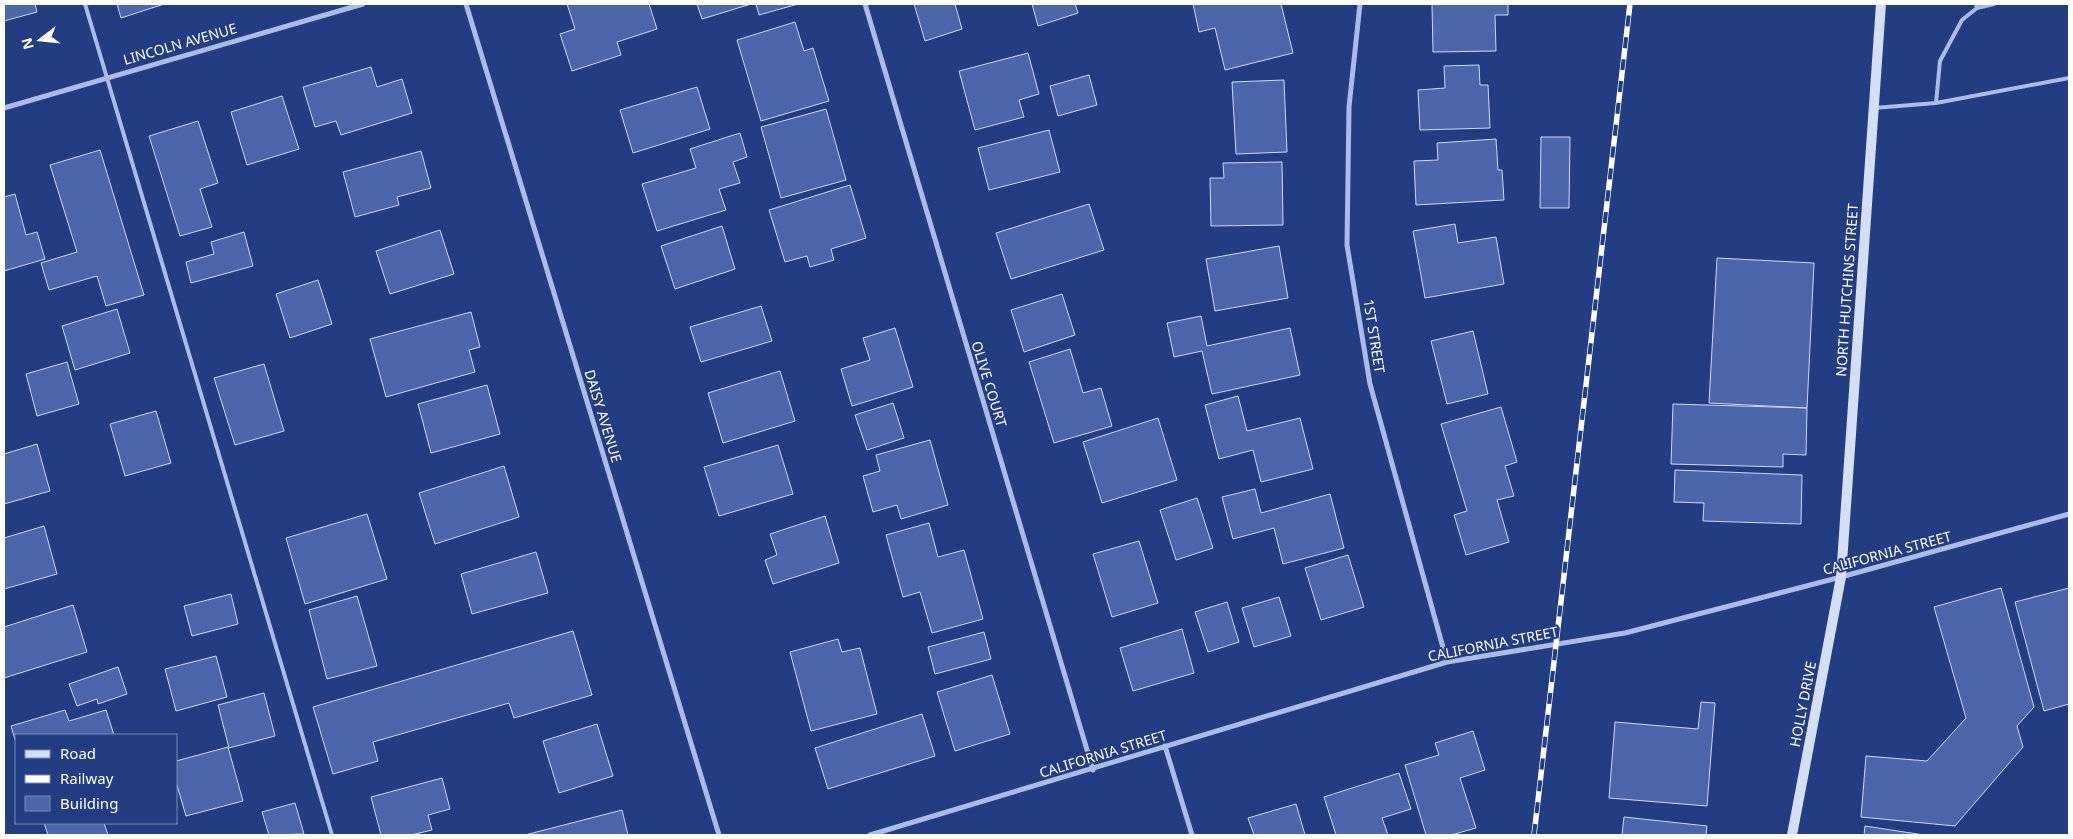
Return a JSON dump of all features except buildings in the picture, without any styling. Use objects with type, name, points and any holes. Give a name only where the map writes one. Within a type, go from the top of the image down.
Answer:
[{"type":"street","name":"LINCOLN AVENUE","points":[[4,108],[363,4]]},
{"type":"street","name":"DAISY AVENUE","points":[[466,4],[718,835]]},
{"type":"street","name":"OLIVE COURT","points":[[865,4],[1093,770]]},
{"type":"street","name":"1ST STREET","points":[[1360,4],[1349,107],[1347,245],[1370,384],[1447,662]]},
{"type":"street","name":"NORTH HUTCHINS STREET","points":[[1841,577],[1881,4]]},
{"type":"street","name":"CALIFORNIA STREET","points":[[870,835],[1093,770],[1165,746],[1447,662],[1625,633],[1841,577],[2069,514]]},
{"type":"street","name":"HOLLY DRIVE","points":[[1792,835],[1841,577]]},
{"type":"street","points":[[1165,746],[1192,835]]},
{"type":"lane","points":[[85,4],[332,835]]},
{"type":"lane","points":[[1936,103],[1940,61],[1962,20],[1976,6],[1994,4]]},
{"type":"lane","points":[[1874,108],[1936,103],[2069,78]]},
{"type":"railway","points":[[1534,835],[1630,4]]}]
